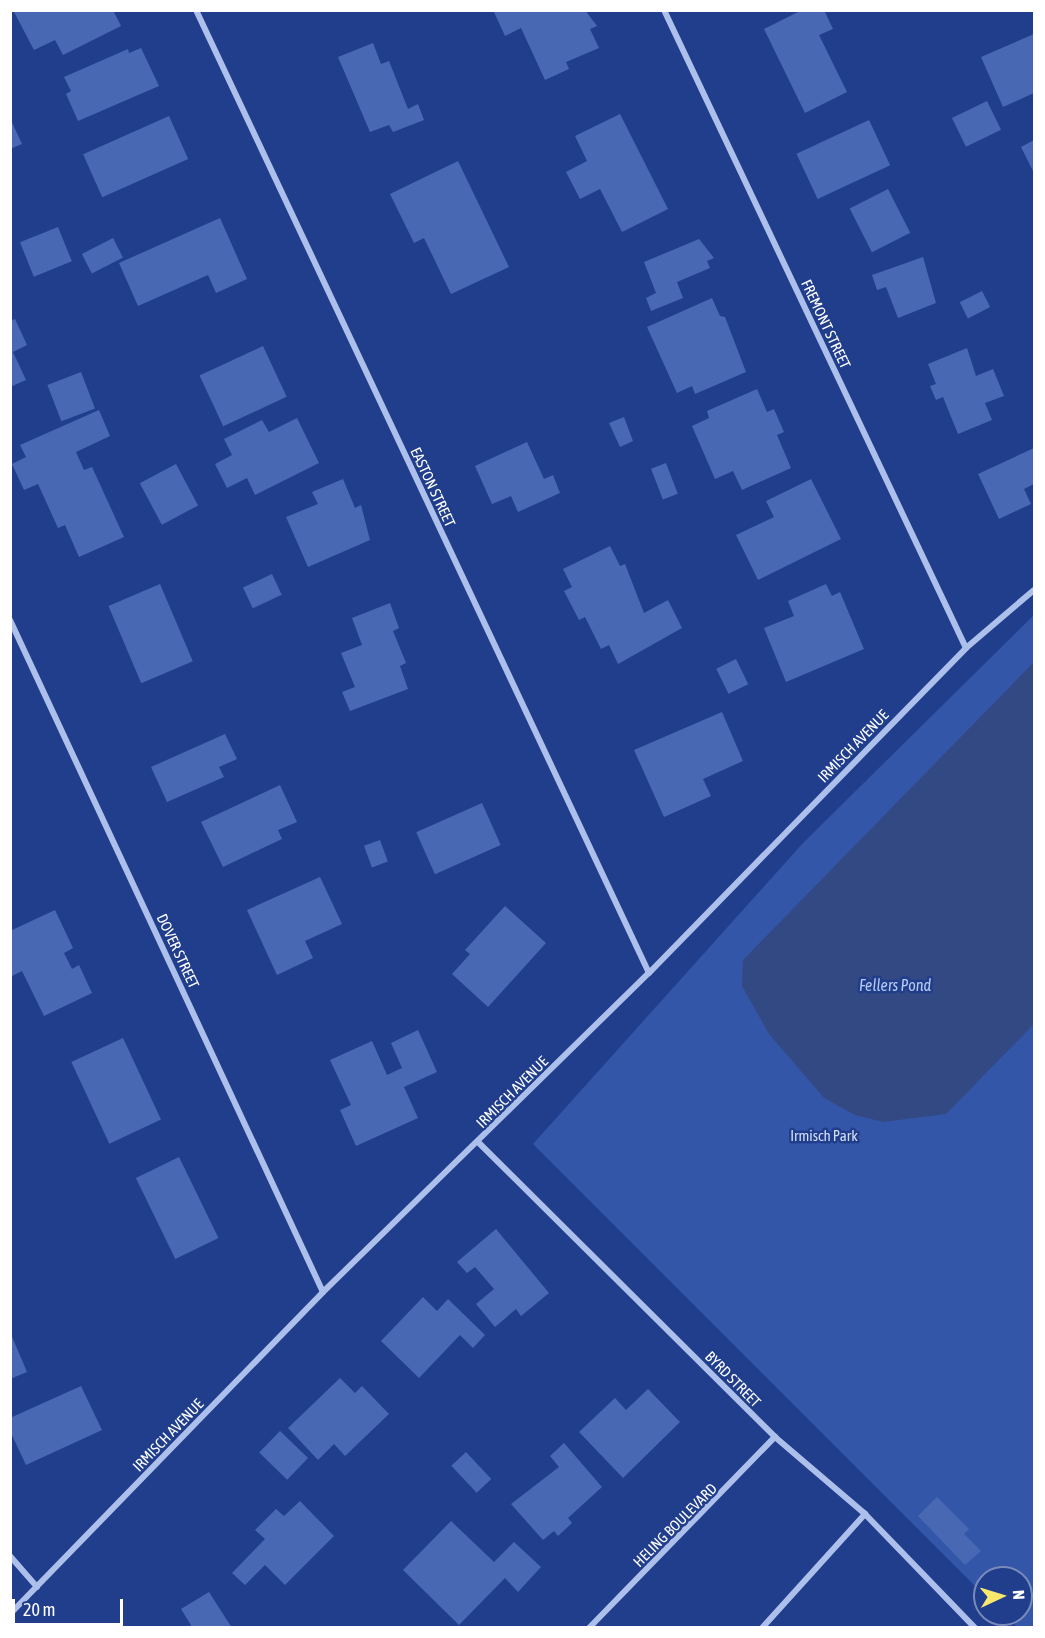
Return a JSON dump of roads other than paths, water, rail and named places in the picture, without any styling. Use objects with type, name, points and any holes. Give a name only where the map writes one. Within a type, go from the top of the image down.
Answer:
[{"type":"street","name":"EASTON STREET","points":[[196,10],[649,973]]},
{"type":"street","name":"FREMONT STREET","points":[[664,10],[966,648]]},
{"type":"street","name":"IRMISCH AVENUE","points":[[10,1614],[323,1292],[649,973],[966,648],[1035,590]]},
{"type":"street","name":"DOVER STREET","points":[[10,620],[323,1292]]},
{"type":"street","name":"BYRD STREET","points":[[478,1142],[775,1437],[865,1514],[975,1628]]},
{"type":"street","name":"HELING BOULEVARD","points":[[589,1628],[775,1437]]},
{"type":"street","points":[[762,1628],[865,1514]]},
{"type":"street","points":[[10,1556],[37,1587]]},
{"type":"water","name":"Fellers Pond","points":[[1034,662],[1034,1024],[946,1114],[883,1122],[855,1115],[824,1098],[769,1034],[742,986],[743,960]]},
{"type":"park label","name":"Irmisch Park","points":[[824,1136]]}]
